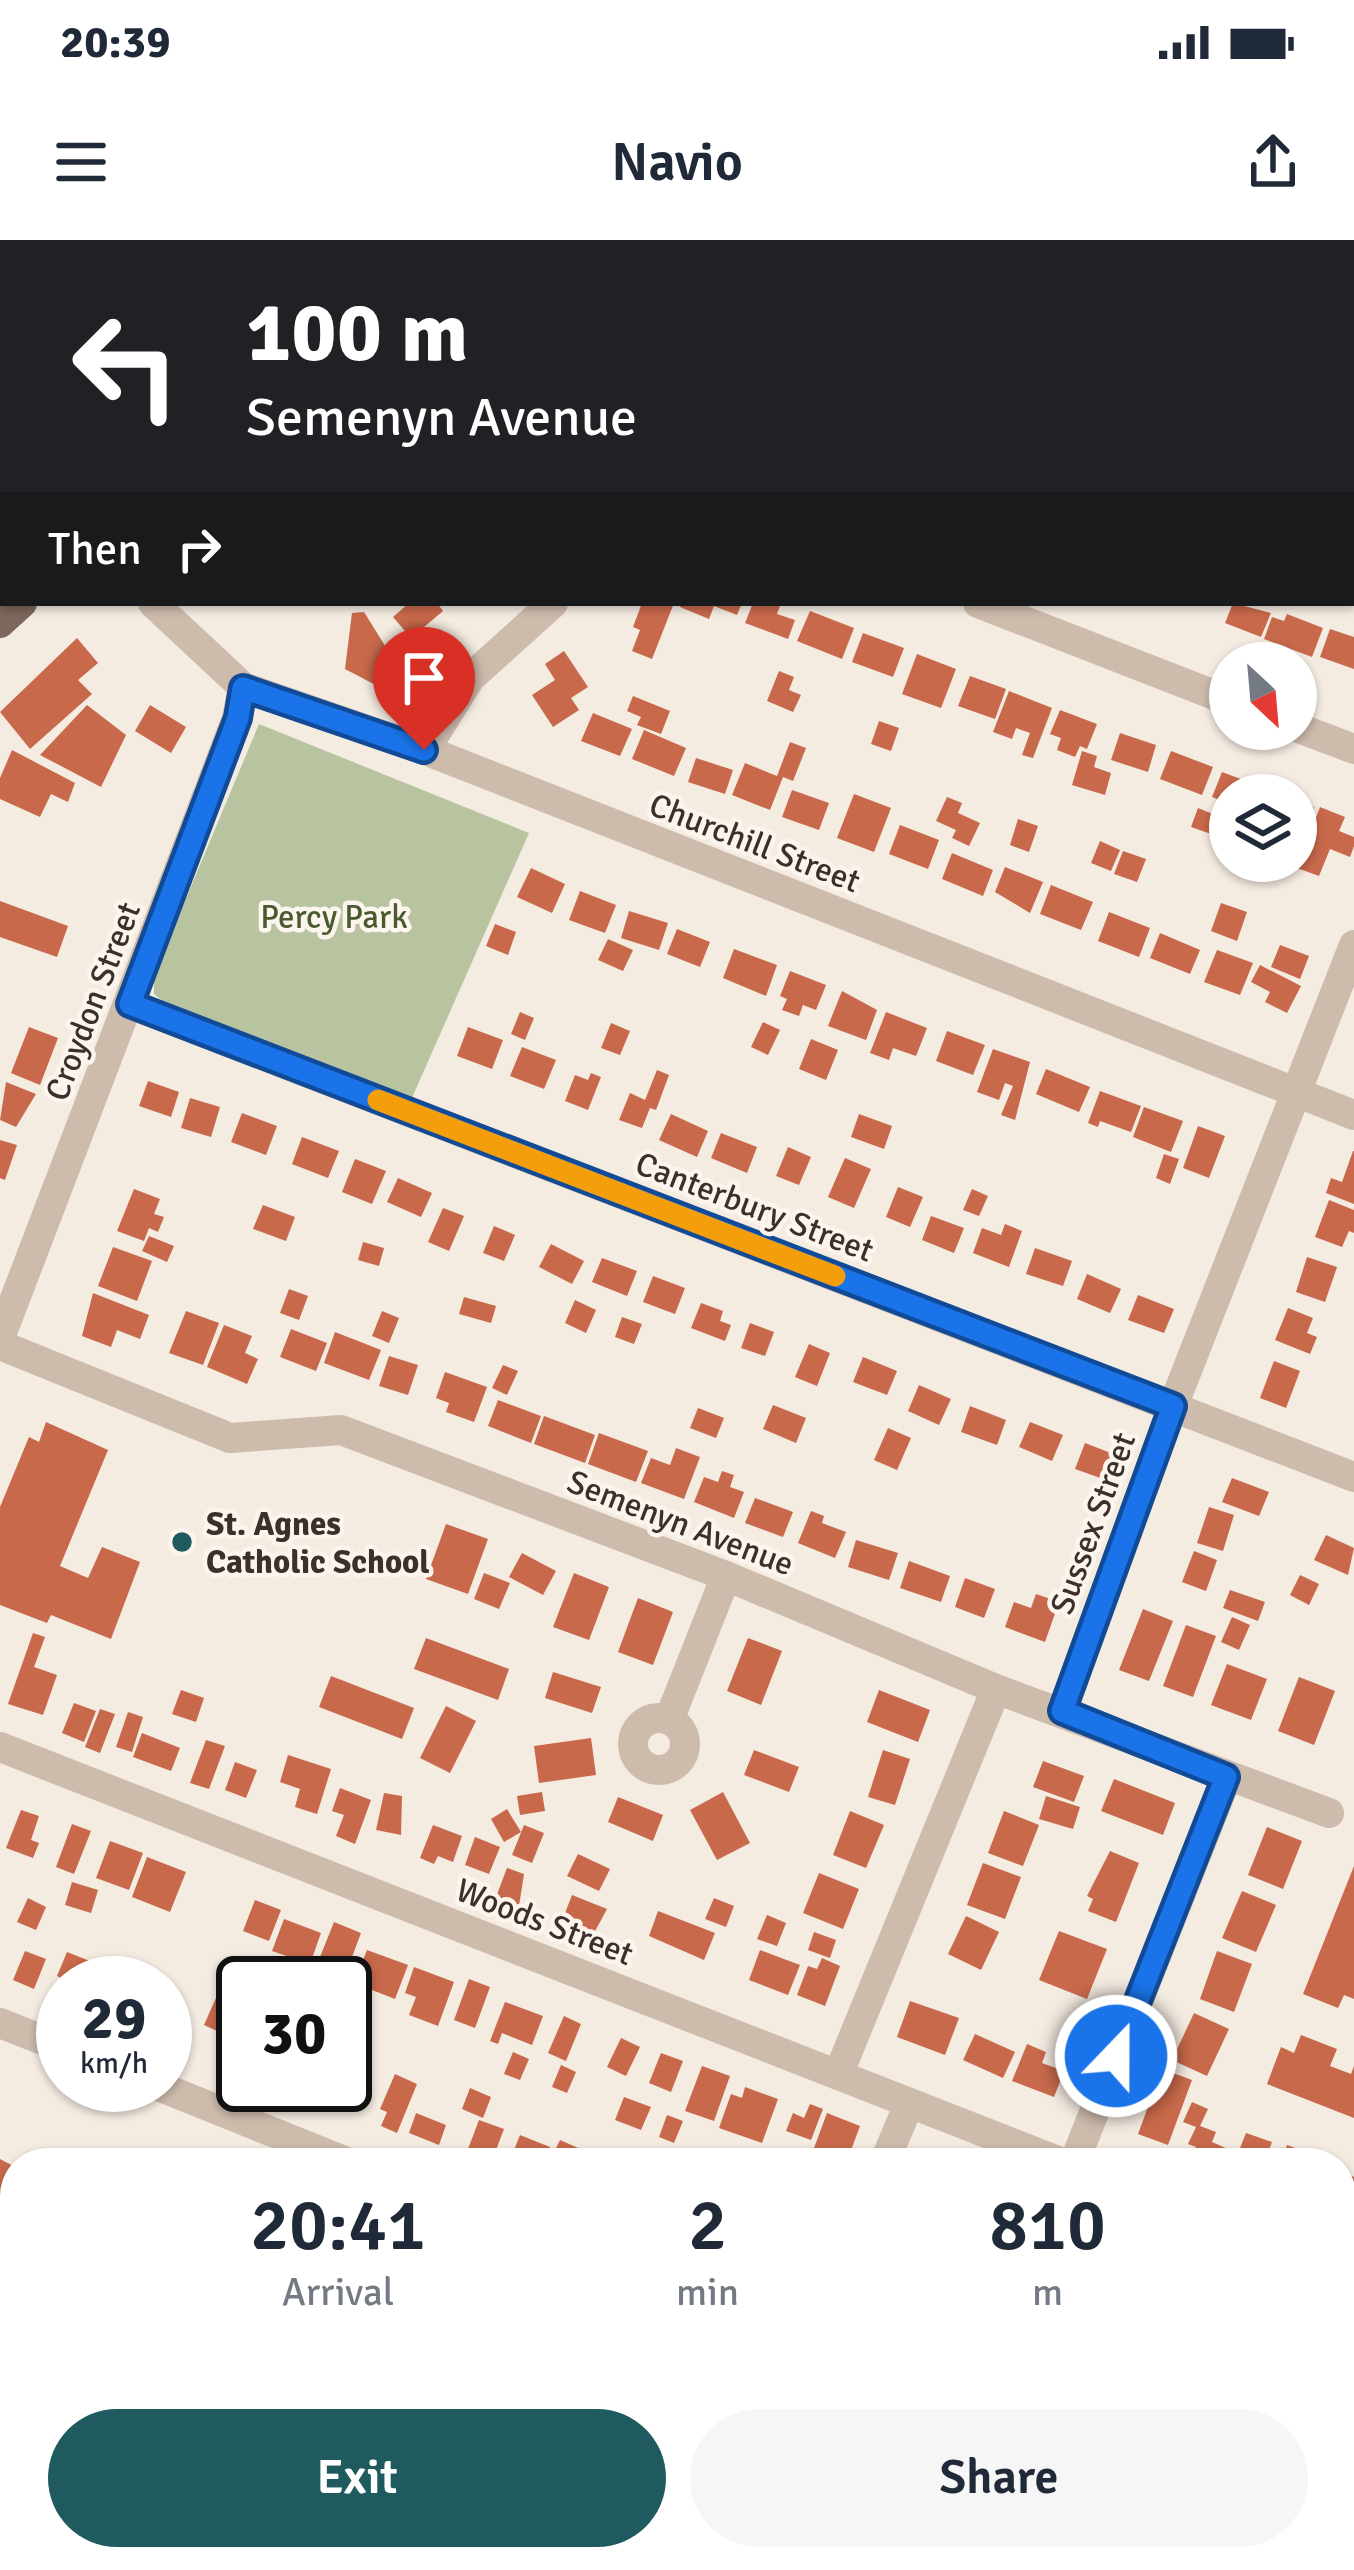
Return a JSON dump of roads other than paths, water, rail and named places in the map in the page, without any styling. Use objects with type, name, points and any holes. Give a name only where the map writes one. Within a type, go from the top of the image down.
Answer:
[{"type":"street","name":"Churchill Street","points":[[156,606],[243,688],[424,750],[1354,1115]]},
{"type":"street","points":[[424,750],[470,678],[550,606]]},
{"type":"street","points":[[986,606],[1209,693]]},
{"type":"street","name":"Croydon Street","points":[[0,1341],[238,718],[243,688]]},
{"type":"street","points":[[1317,735],[1354,749]]},
{"type":"street","name":"Sussex Street","points":[[1062,1711],[1173,1406],[1354,945]]},
{"type":"street","name":"Canterbury Street","points":[[130,1004],[1354,1477]]},
{"type":"street","name":"Semenyn Avenue","points":[[0,1341],[230,1438],[341,1430],[726,1576],[996,1689],[1329,1814]]},
{"type":"street","points":[[669,1720],[726,1576]]},
{"type":"street","points":[[838,2074],[996,1689]]},
{"type":"street","name":"Woods Street","points":[[0,1747],[1024,2148]]},
{"type":"street","points":[[1080,2148],[1226,1777]]},
{"type":"street","points":[[0,2024],[36,2038]]},
{"type":"street","points":[[192,2100],[312,2148]]},
{"type":"street","points":[[890,2148],[909,2104]]},
{"type":"place","name":"St. Agnes Catholic School","points":[[182,1542]]},
{"type":"park label","name":"Percy Park","points":[[334,916]]}]
